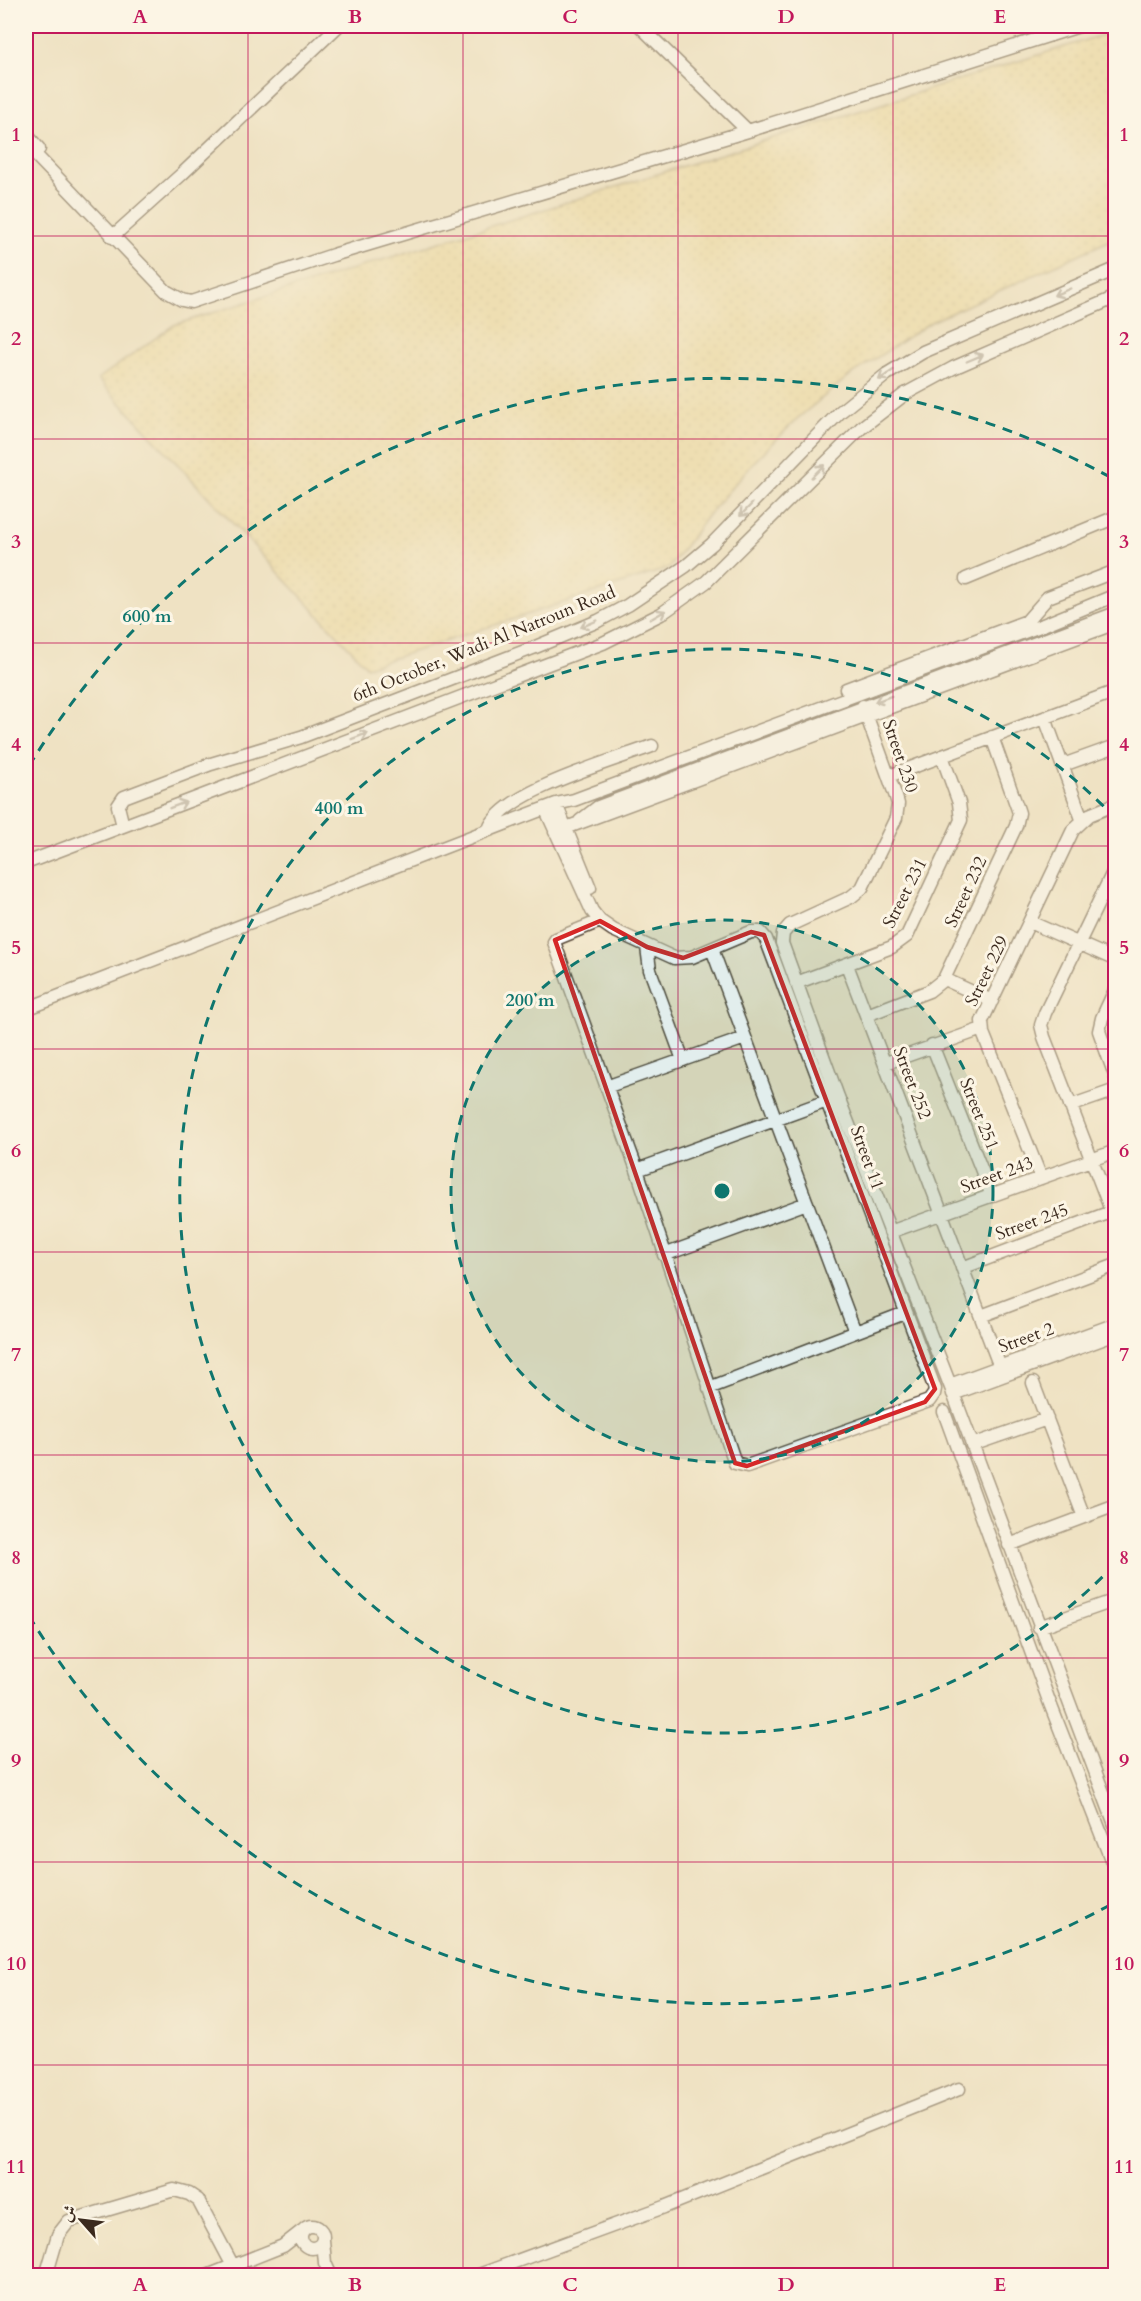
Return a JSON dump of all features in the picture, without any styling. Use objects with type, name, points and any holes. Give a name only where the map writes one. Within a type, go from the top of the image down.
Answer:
[{"type":"street","points":[[113,232],[180,171],[325,31],[338,26]]},
{"type":"street","points":[[640,26],[748,131]]},
{"type":"street","points":[[26,135],[166,291],[186,302],[333,255],[748,131],[1079,26]]},
{"type":"street","points":[[26,145],[113,232]]},
{"type":"street","name":"6th October, Wadi Al Natroun Road","points":[[123,826],[118,806],[124,797],[211,764],[268,749],[312,733],[533,648],[598,621],[628,605],[686,567],[712,544],[840,412],[887,374],[923,352],[1116,269]]},
{"type":"street","points":[[26,863],[603,643],[661,614],[706,582],[728,562],[861,428],[897,399],[953,368],[1116,297]]},
{"type":"street","points":[[966,579],[1116,517]]},
{"type":"street","points":[[671,760],[1027,621],[1044,599],[1116,571]]},
{"type":"street","points":[[1067,589],[1065,600],[1070,609],[1075,612]]},
{"type":"street","points":[[26,1009],[555,804],[575,792],[671,760],[1043,625],[1116,595]]},
{"type":"street","points":[[1036,612],[1041,617],[1043,625]]},
{"type":"street","points":[[560,830],[1116,613]]},
{"type":"street","points":[[865,711],[1116,623]]},
{"type":"street","points":[[889,776],[1116,691]]},
{"type":"street","name":"Street 230","points":[[782,944],[783,933],[790,925],[851,897],[862,888],[898,811],[896,797],[865,711]]},
{"type":"street","points":[[1045,718],[1082,819],[1116,804]]},
{"type":"street","name":"Street 232","points":[[944,980],[1018,819],[1017,807],[992,737]]},
{"type":"street","points":[[489,830],[501,811],[528,794],[652,746]]},
{"type":"street","points":[[1063,765],[1116,746]]},
{"type":"street","name":"Street 231","points":[[796,983],[892,947],[907,936],[961,820],[961,808],[942,756]]},
{"type":"street","points":[[555,804],[560,830],[596,903],[600,921],[665,955],[683,958],[712,949],[855,1332]]},
{"type":"street","name":"Street 229","points":[[1041,1178],[982,1029],[982,1021],[1073,830],[1082,819]]},
{"type":"street","points":[[1114,1215],[1070,1106],[1041,1024],[1116,866]]},
{"type":"street","points":[[600,921],[556,939],[554,942],[637,1170],[709,1388],[905,1313]]},
{"type":"street","points":[[1030,922],[1116,960]]},
{"type":"street","name":"Street 11","points":[[709,1388],[733,1459],[742,1467],[925,1402],[932,1398],[934,1389],[766,939],[760,932],[751,932],[712,949]]},
{"type":"street","name":"Street 11","points":[[782,944],[1116,1827]]},
{"type":"street","points":[[646,947],[650,970],[683,1060]]},
{"type":"street","name":"Street 252","points":[[847,965],[1000,1367]]},
{"type":"street","points":[[867,1015],[929,991],[944,980],[992,1001]]},
{"type":"street","points":[[1116,988],[1102,1018],[1099,1031],[1116,1077]]},
{"type":"street","points":[[886,1063],[982,1029]]},
{"type":"street","points":[[606,1087],[745,1038]]},
{"type":"street","name":"Street 251","points":[[932,1045],[992,1196]]},
{"type":"street","points":[[1070,1106],[1116,1090]]},
{"type":"street","points":[[637,1170],[827,1101]]},
{"type":"street","name":"Street 243","points":[[890,1232],[1116,1151]]},
{"type":"street","points":[[664,1255],[807,1203]]},
{"type":"street","name":"Street 245","points":[[962,1268],[1114,1215]]},
{"type":"street","points":[[981,1317],[1116,1266]]},
{"type":"street","name":"Street 2","points":[[951,1390],[1000,1367],[1116,1324]]},
{"type":"street","name":"Street 2","points":[[951,1390],[1116,1334]]},
{"type":"street","points":[[1033,1383],[1084,1517]]},
{"type":"street","points":[[944,1412],[1049,1701],[1116,1872]]},
{"type":"street","points":[[972,1445],[1047,1419]]},
{"type":"street","points":[[1009,1545],[1116,1505]]},
{"type":"street","points":[[1039,1627],[1116,1600]]},
{"type":"street","points":[[476,2276],[664,2207],[958,2089]]},
{"type":"street","points":[[46,2276],[58,2235],[69,2221],[174,2190],[184,2192],[198,2200],[233,2266]]},
{"type":"street","points":[[283,2247],[309,2226],[316,2226],[321,2230],[325,2263],[331,2276]]},
{"type":"street","points":[[302,2231],[301,2239],[325,2263]]},
{"type":"street","points":[[207,2276],[283,2247],[316,2247],[323,2240]]},
{"type":"highlighted area","points":[[600,921],[647,947],[683,958],[751,932],[764,935],[935,1389],[925,1402],[747,1466],[735,1463],[555,940]]},
{"type":"sand","points":[[1115,31],[1115,238],[931,322],[849,376],[798,418],[751,465],[708,515],[669,568],[367,667],[98,379],[174,325]]}]
